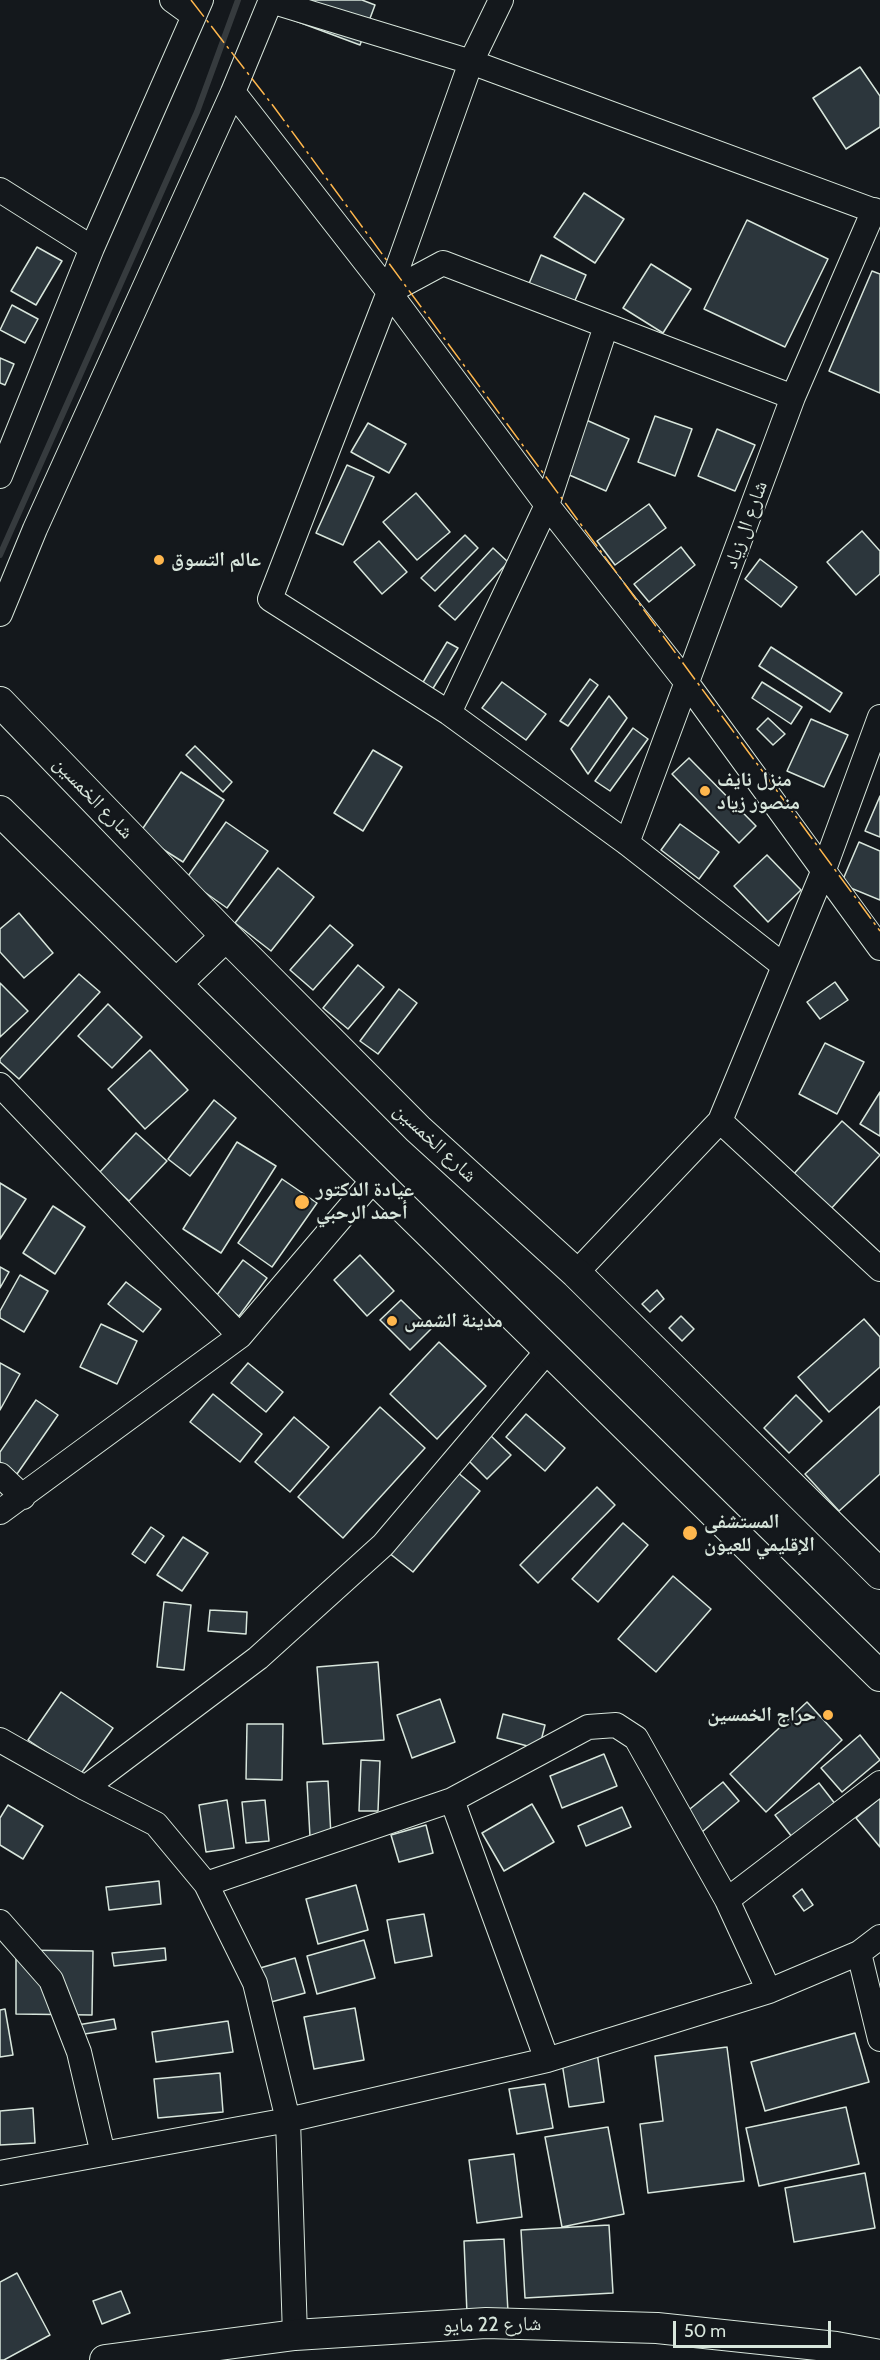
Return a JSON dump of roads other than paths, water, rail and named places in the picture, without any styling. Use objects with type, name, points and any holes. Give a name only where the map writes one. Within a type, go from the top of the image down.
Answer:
[{"type":"main road","name":"شارع الخمسين","points":[[0,702],[225,936],[418,1129],[576,1273],[880,1574]]},
{"type":"main road","points":[[0,810],[880,1676]]},
{"type":"main road","points":[[176,984],[225,936]]},
{"type":"main road","name":"شارع 22 مايو","points":[[105,2360],[295,2335],[486,2323],[646,2327],[836,2347],[880,2355]]},
{"type":"street","points":[[0,476],[92,248],[197,8],[172,0]]},
{"type":"street","points":[[0,614],[35,529],[233,92],[271,0],[471,62],[877,212]]},
{"type":"street","points":[[501,0],[471,62],[389,292],[270,599],[448,713],[627,843],[784,966]]},
{"type":"street","points":[[233,92],[389,292],[547,505],[687,683],[880,948]]},
{"type":"street","points":[[0,190],[92,248]]},
{"type":"street","name":"شارع ال زياد","points":[[627,843],[793,397],[877,212]]},
{"type":"street","points":[[389,292],[443,263],[793,397]]},
{"type":"street","points":[[448,713],[547,505],[606,326]]},
{"type":"street","points":[[576,1273],[720,1121],[823,872],[880,717]]},
{"type":"street","points":[[0,1085],[240,1336]]},
{"type":"street","points":[[720,1121],[880,1269]]},
{"type":"street","points":[[0,1512],[240,1336],[374,1179]]},
{"type":"street","points":[[86,1788],[258,1658],[383,1545],[549,1349]]},
{"type":"street","points":[[0,1475],[23,1497]]},
{"type":"street","points":[[206,1884],[452,1800],[588,1727],[616,1725],[636,1738],[727,1900],[770,1991]]},
{"type":"street","points":[[0,1740],[156,1824],[206,1884],[255,1983],[288,2120],[295,2335]]},
{"type":"street","points":[[727,1900],[880,1783]]},
{"type":"street","points":[[452,1800],[547,2060]]},
{"type":"street","points":[[0,1922],[51,1980],[79,2052],[103,2154]]},
{"type":"street","points":[[0,2173],[288,2120],[547,2060],[770,1991],[858,1953],[880,1937]]},
{"type":"street","points":[[858,1953],[880,2039]]},
{"type":"waterway","points":[[0,555],[197,112],[238,0]]},
{"type":"place","name":"عالم التسوق","points":[[159,560]]},
{"type":"place","name":"منزل نايف منصور زياد","points":[[705,791]]},
{"type":"place","name":"عيادة الدكتور أحمد الرحبي","points":[[302,1202]]},
{"type":"place","name":"مدينة الشمس","points":[[392,1321]]},
{"type":"place","name":"المستشفى الإقليمي للعيون","points":[[690,1533]]},
{"type":"place","name":"حراج الخمسين","points":[[828,1715]]}]
